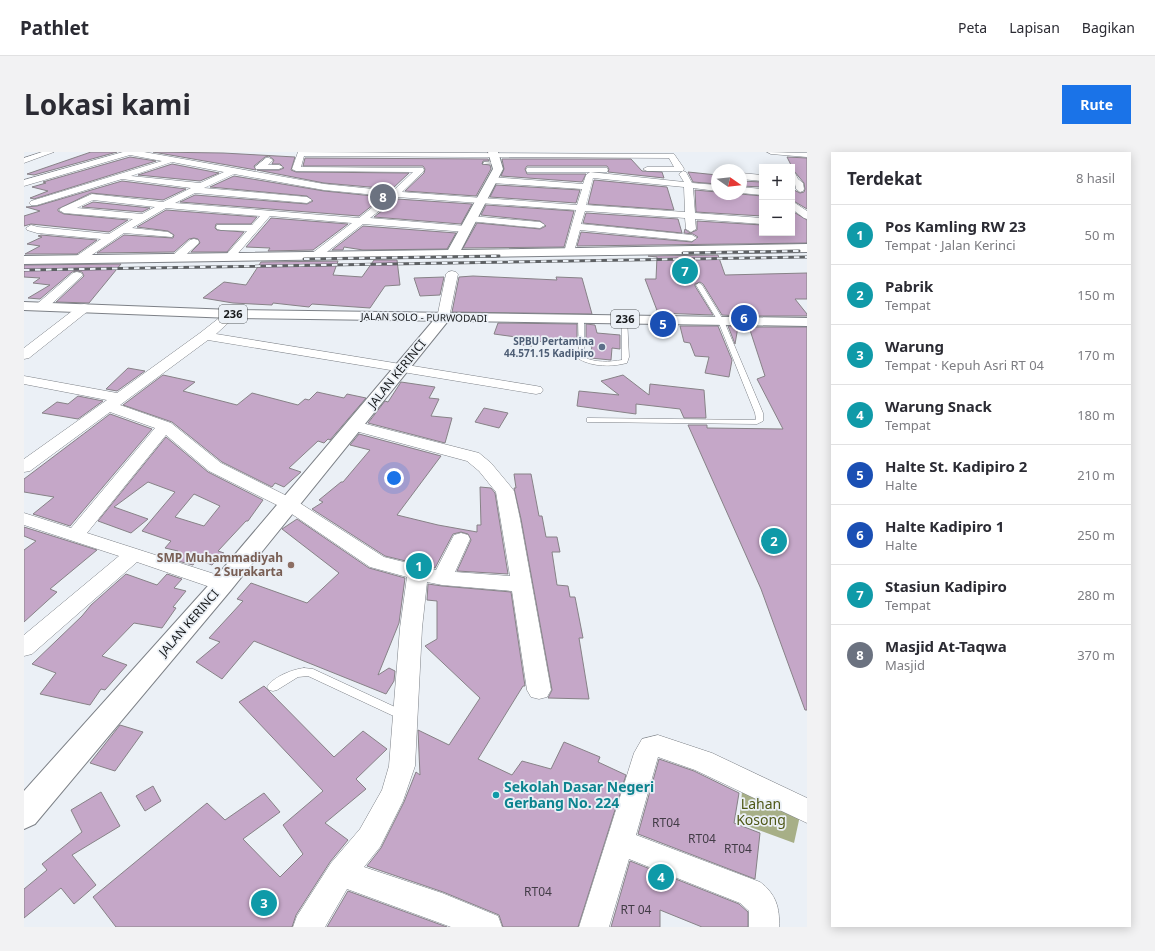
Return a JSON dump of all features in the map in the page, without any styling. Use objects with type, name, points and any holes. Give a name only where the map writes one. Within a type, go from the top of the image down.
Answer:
[{"type":"street","points":[[24,161],[50,152]]},
{"type":"street","points":[[24,184],[128,152],[153,152]]},
{"type":"street","points":[[128,152],[293,181],[339,179],[420,170],[395,194],[315,256]]},
{"type":"street","points":[[771,152],[807,155]]},
{"type":"street","points":[[293,181],[292,177],[301,153],[496,166],[588,183],[688,185],[711,187]]},
{"type":"street","points":[[496,166],[673,154],[680,170],[688,181],[692,197],[689,216],[693,244]]},
{"type":"street","points":[[29,202],[120,177],[170,160]]},
{"type":"street","points":[[269,160],[259,167],[296,168],[395,194],[481,199],[758,221]]},
{"type":"street","points":[[452,254],[481,199],[496,166]]},
{"type":"street","points":[[635,169],[680,170],[696,173]]},
{"type":"street","points":[[588,183],[527,170],[620,170]]},
{"type":"street","points":[[759,171],[755,170],[759,175]]},
{"type":"street","points":[[80,259],[110,237],[142,217],[196,188],[233,171]]},
{"type":"street","points":[[120,177],[196,188],[307,200]]},
{"type":"street","points":[[747,177],[759,178]]},
{"type":"street","points":[[795,181],[799,183],[800,189]]},
{"type":"street","points":[[569,252],[588,183]]},
{"type":"street","points":[[747,191],[759,192]]},
{"type":"street","points":[[138,193],[177,199]]},
{"type":"street","points":[[31,213],[58,208],[92,197],[267,214],[360,220],[540,225]]},
{"type":"street","points":[[101,213],[125,201]]},
{"type":"street","points":[[29,202],[58,208],[142,217]]},
{"type":"street","points":[[795,203],[807,202]]},
{"type":"street","points":[[795,206],[807,216]]},
{"type":"street","points":[[208,218],[219,209]]},
{"type":"street","points":[[752,210],[758,221]]},
{"type":"street","points":[[235,211],[222,224],[254,228]]},
{"type":"street","points":[[230,256],[267,214]]},
{"type":"street","points":[[577,224],[621,226]]},
{"type":"street","points":[[577,224],[693,244]]},
{"type":"street","points":[[31,228],[37,230],[110,237]]},
{"type":"street","points":[[122,230],[168,235]]},
{"type":"street","points":[[177,257],[194,242]]},
{"type":"street","points":[[24,260],[569,252],[693,244],[807,248]]},
{"type":"street","points":[[443,318],[452,274]]},
{"type":"street","points":[[42,306],[77,275]]},
{"type":"street","name":"JALAN SOLO - PURWODADI","points":[[24,306],[232,314],[807,322]]},
{"type":"street","points":[[24,355],[84,308]]},
{"type":"street","points":[[24,467],[205,336],[232,314]]},
{"type":"street","name":"JALAN KERINCI","points":[[24,814],[223,584],[443,318]]},
{"type":"street","points":[[205,336],[536,390]]},
{"type":"street","points":[[24,380],[115,402],[165,426],[215,467],[289,504],[376,562],[442,578],[520,584]]},
{"type":"street","points":[[75,535],[165,426]]},
{"type":"street","points":[[354,426],[473,457],[485,467],[505,491],[539,690]]},
{"type":"street","points":[[24,519],[223,584]]},
{"type":"street","points":[[442,578],[461,539]]},
{"type":"street","points":[[24,648],[134,554]]},
{"type":"street","points":[[308,927],[342,873],[370,838],[394,792],[402,766],[411,628],[418,573]]},
{"type":"street","points":[[594,927],[647,753],[651,747],[658,746],[703,761],[807,811]]},
{"type":"street","points":[[619,842],[750,892],[760,900],[765,908],[764,927]]},
{"type":"street","points":[[342,873],[442,908],[487,927]]},
{"type":"lane","points":[[484,163],[496,166]]},
{"type":"lane","points":[[590,420],[758,422],[760,419],[759,413],[721,321],[699,285]]},
{"type":"lane","points":[[581,319],[581,358],[590,362],[618,363],[625,362],[626,357],[625,319]]},
{"type":"lane","points":[[273,687],[293,674],[302,671],[309,672],[405,717]]},
{"type":"green space","name":"Lahan Kosong","points":[[743,782],[801,811],[794,843],[739,823]]},
{"type":"building","points":[[91,152],[117,152],[34,175],[27,174]]},
{"type":"building","points":[[153,152],[223,153],[295,157],[291,170],[296,172],[409,173],[392,189],[324,183],[257,170],[279,170],[284,168],[280,164],[272,164],[274,160],[269,156],[265,157],[254,166],[256,170]]},
{"type":"building","points":[[130,157],[156,161],[34,199],[30,198],[48,191],[32,187],[46,183],[43,182]]},
{"type":"building","points":[[787,157],[807,158],[807,209],[795,202],[795,190],[800,193],[804,192],[805,189],[804,183],[795,172],[795,164],[790,164]]},
{"type":"building","points":[[305,158],[488,159],[489,161],[483,161],[482,164],[490,165],[491,169],[476,196],[405,191],[424,173],[425,169],[423,166],[303,166]]},
{"type":"building","points":[[502,159],[631,159],[642,171],[662,172],[664,178],[608,172],[609,169],[607,166],[527,166],[525,169],[527,174],[586,174],[582,182],[501,176],[504,169]]},
{"type":"building","points":[[172,164],[219,173],[200,181],[138,175]]},
{"type":"building","points":[[688,172],[711,174],[711,184],[693,182]]},
{"type":"building","points":[[234,176],[324,191],[383,197],[359,216],[180,202],[195,195],[307,204],[313,201],[307,196],[210,187]]},
{"type":"building","points":[[594,180],[667,187],[674,210],[588,204]]},
{"type":"building","points":[[122,181],[186,189],[163,200],[91,193],[58,209],[58,211],[64,214],[128,220],[109,232],[31,224],[24,226],[24,216],[40,211],[26,207],[37,206]]},
{"type":"building","points":[[747,181],[759,182],[759,187],[747,186]]},
{"type":"building","points":[[496,185],[580,190],[576,203],[490,197]]},
{"type":"building","points":[[695,190],[711,191],[711,200],[747,200],[747,195],[759,196],[759,216],[696,212]]},
{"type":"building","points":[[397,199],[472,204],[461,224],[374,217]]},
{"type":"building","points":[[93,202],[150,208],[142,212],[82,207]]},
{"type":"building","points":[[486,205],[574,211],[564,247],[463,248],[477,223],[540,229],[546,226],[540,221],[481,215]]},
{"type":"building","points":[[166,210],[257,217],[251,224],[216,224],[215,228],[217,230],[244,232],[227,252],[191,252],[200,243],[198,239],[194,238],[189,239],[174,252],[97,253],[124,235],[173,238],[174,235],[168,231],[137,227]]},
{"type":"building","points":[[586,213],[678,219],[682,233],[583,223]]},
{"type":"building","points":[[795,213],[807,220],[807,243],[577,246],[581,232],[692,242],[698,237],[693,234],[684,233],[685,229],[690,233],[697,230],[697,221],[759,225],[759,236],[795,236]]},
{"type":"building","points":[[271,218],[348,224],[313,250],[268,251],[270,248],[246,247]]},
{"type":"building","points":[[363,226],[456,233],[447,249],[363,250],[344,247],[343,250],[332,250]]},
{"type":"building","points":[[41,235],[97,240],[77,254],[25,254],[40,246],[27,244],[42,237],[38,236]]},
{"type":"building","points":[[718,255],[725,275],[807,273],[807,299],[795,299],[807,316],[745,316],[742,307],[740,316],[722,315],[703,284],[700,282],[695,284],[695,286],[713,315],[658,313],[645,279],[656,279],[657,257],[648,256]]},
{"type":"building","points":[[374,260],[397,260],[400,285],[385,286],[370,308],[312,304],[309,307],[273,303],[272,305],[233,303],[203,298],[224,282],[246,285],[261,262],[338,261],[333,275],[362,277]]},
{"type":"building","points":[[121,264],[89,303],[56,302],[84,276],[82,272],[77,271],[72,272],[40,299],[28,298],[50,285],[33,283],[40,278],[24,277],[24,265]]},
{"type":"building","points":[[473,276],[557,280],[556,277],[582,278],[592,314],[452,312],[459,277]]},
{"type":"building","points":[[444,277],[440,295],[420,296],[414,278]]},
{"type":"building","points":[[498,323],[577,324],[577,344],[534,341],[532,346],[513,344],[516,337],[494,334]]},
{"type":"building","name":"SPBU Pertamina 44.571.15 Kadipiro","points":[[586,324],[595,325],[597,333],[620,335],[620,349],[612,348],[611,360],[590,358],[592,346],[586,345]]},
{"type":"building","points":[[680,326],[718,326],[732,360],[729,377],[705,373],[709,357],[695,356],[690,343],[684,342]]},
{"type":"building","points":[[728,326],[738,327],[735,344]]},
{"type":"building","points":[[749,327],[807,327],[807,710],[805,710],[761,589],[688,425],[707,425],[707,428],[783,429],[757,379],[765,376]]},
{"type":"building","points":[[128,368],[145,371],[117,391],[106,389]]},
{"type":"building","points":[[163,375],[195,382],[183,391],[237,405],[252,393],[298,405],[305,399],[309,400],[317,392],[344,398],[347,394],[366,398],[330,440],[328,439],[324,443],[318,441],[289,468],[301,472],[284,487],[275,483],[272,487],[222,462],[172,422],[123,405]]},
{"type":"building","points":[[623,375],[649,395],[650,384],[704,390],[706,418],[684,418],[680,409],[636,404],[636,414],[577,406],[579,391],[619,395],[601,381]]},
{"type":"building","points":[[401,382],[435,387],[429,398],[439,399],[431,416],[452,418],[445,443],[368,423],[385,401],[388,402]]},
{"type":"building","points":[[78,396],[103,401],[78,419],[42,413],[57,402],[68,404]]},
{"type":"building","points":[[484,408],[508,413],[499,428],[475,422]]},
{"type":"building","points":[[110,414],[152,429],[70,526],[33,514],[54,497],[24,492],[24,479]]},
{"type":"building","points":[[359,434],[441,456],[397,515],[438,525],[477,532],[477,525],[481,525],[480,487],[491,488],[495,493],[508,574],[457,571],[471,540],[468,534],[461,532],[453,534],[435,568],[385,556],[312,509],[323,502],[319,500],[343,482],[370,450],[350,445]]},
{"type":"building","points":[[166,437],[208,472],[263,500],[248,521],[246,521],[218,551],[224,553],[212,565],[197,559],[193,565],[178,561],[180,559],[173,557],[178,551],[165,548],[171,541],[142,531],[175,492],[148,482],[114,507],[148,519],[131,533],[98,521]],"holes":[[[194,494],[220,506],[204,526],[175,517]]]},
{"type":"building","points":[[514,474],[531,474],[539,516],[542,516],[546,537],[557,537],[560,552],[552,552],[557,585],[568,586],[570,597],[575,597],[583,638],[579,638],[589,699],[548,698],[552,690],[514,488],[516,488]]},
{"type":"building","points":[[297,519],[369,568],[405,578],[399,623],[378,675],[389,668],[395,671],[394,681],[386,694],[254,641],[222,679],[196,662],[220,642],[209,638],[243,601],[237,599],[251,583],[307,603],[339,573],[282,529]]},
{"type":"building","points":[[24,527],[97,550],[50,589],[57,592],[24,622],[24,550],[36,541],[24,536]]},
{"type":"building","points":[[126,574],[157,585],[167,574],[182,579],[174,588],[186,591],[173,607],[176,608],[162,628],[134,623],[102,656],[127,665],[105,690],[101,689],[90,705],[40,694],[56,673],[32,664],[82,616],[91,605]]},
{"type":"building","points":[[428,584],[511,592],[525,686],[523,686],[478,759],[512,775],[522,761],[551,769],[564,742],[600,757],[598,762],[626,775],[578,927],[503,927],[499,915],[443,892],[367,866],[381,848],[404,802],[416,772],[420,775],[418,730],[449,745],[480,698],[425,646],[437,639],[437,601],[427,600]]},
{"type":"building","points":[[264,686],[334,757],[363,731],[387,749],[356,779],[366,789],[325,823],[348,840],[330,862],[296,915],[292,927],[116,927],[93,897],[207,803],[225,820],[264,793],[280,812],[243,839],[280,877],[303,854],[283,825],[323,791],[239,702]]},
{"type":"building","points":[[120,725],[143,732],[115,771],[90,763]]},
{"type":"building","points":[[659,759],[694,771],[739,793],[734,823],[760,833],[755,879],[638,834]]},
{"type":"building","points":[[153,786],[161,801],[145,811],[136,796]]},
{"type":"building","points":[[101,792],[120,826],[72,855],[96,885],[74,904],[61,888],[24,918],[24,889],[47,870],[42,864],[82,832],[71,810]]},
{"type":"building","points":[[630,861],[739,904],[748,912],[748,927],[702,927],[660,910],[660,927],[611,927]]},
{"type":"building","points":[[348,891],[447,927],[327,927]]},
{"type":"railway","points":[[683,253],[799,251]]},
{"type":"railway","points":[[304,259],[499,256]]},
{"type":"railway","points":[[24,270],[807,257]]},
{"type":"place","name":"Masjid At-Taqwa","points":[[383,197]]},
{"type":"place","name":"Stasiun Kadipiro","points":[[685,271]]},
{"type":"place","name":"Halte Kadipiro 1","points":[[744,318]]},
{"type":"place","name":"Halte St. Kadipiro 2","points":[[663,324]]},
{"type":"place","name":"SPBU Pertamina 44.571.15 Kadipiro","points":[[602,347]]},
{"type":"place","name":"Pabrik","points":[[774,541]]},
{"type":"place","name":"SMP Muhammadiyah 2 Surakarta","points":[[291,565]]},
{"type":"place","name":"Pos Kamling RW 23","points":[[419,566]]},
{"type":"place","name":"Sekolah Dasar Negeri Gerbang No. 224","points":[[496,795]]},
{"type":"place","name":"Warung Snack","points":[[661,877]]},
{"type":"place","name":"Warung","points":[[264,903]]}]
